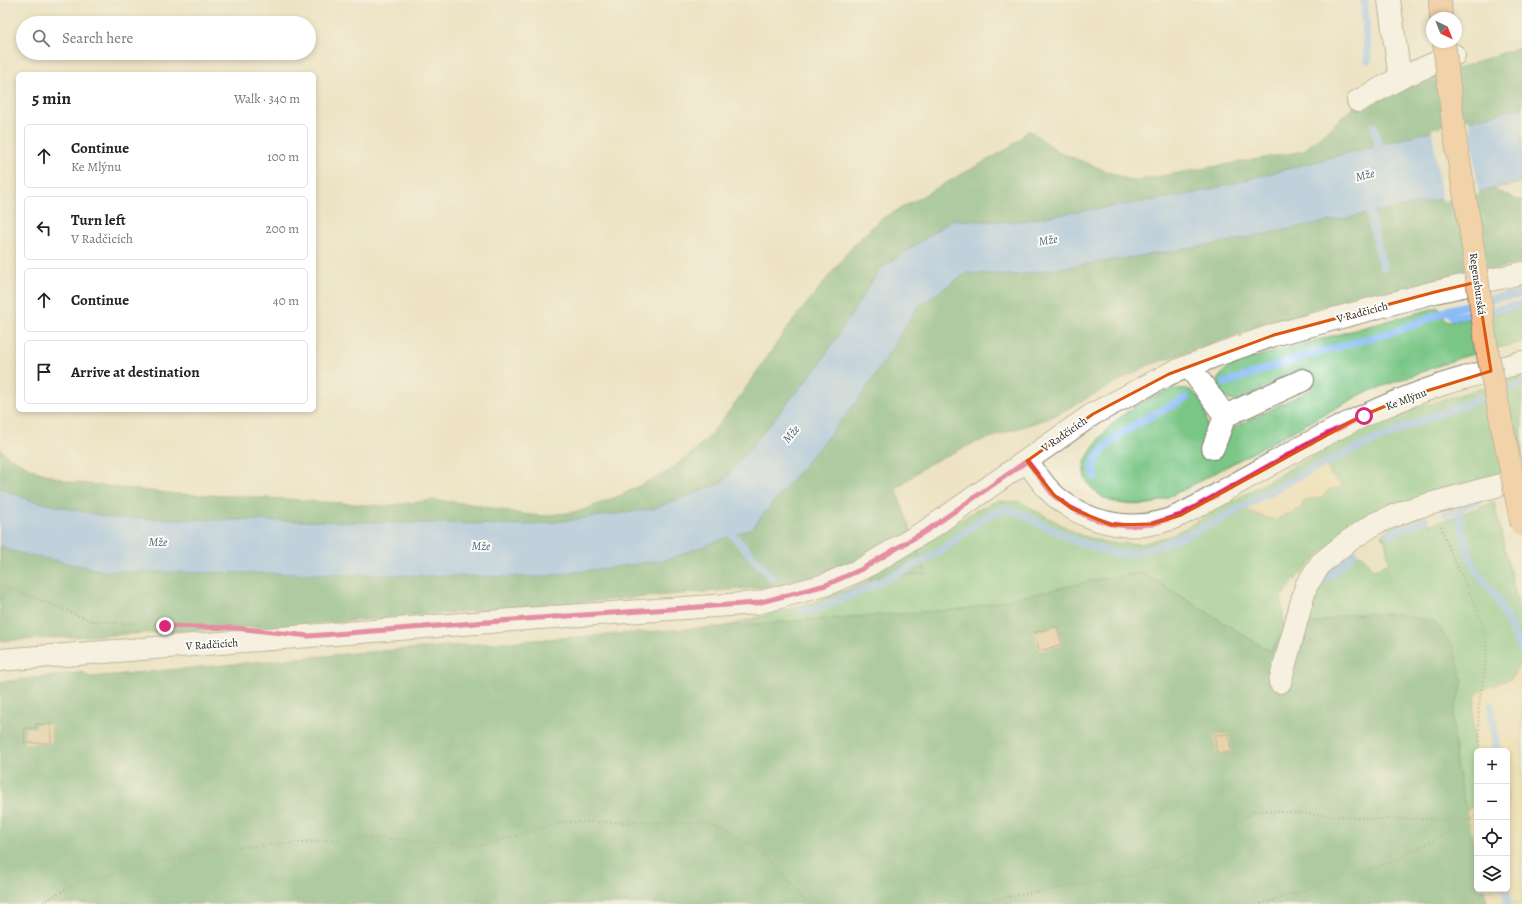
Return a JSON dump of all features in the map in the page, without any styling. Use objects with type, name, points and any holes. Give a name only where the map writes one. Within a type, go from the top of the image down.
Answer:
[{"type":"main road","points":[[1440,0],[1441,12]]},
{"type":"main road","name":"Regensburská","points":[[1449,48],[1454,131],[1470,227],[1487,350],[1522,525]]},
{"type":"street","points":[[1390,0],[1400,78]]},
{"type":"street","points":[[1358,101],[1400,78],[1449,48]]},
{"type":"street","name":"V Radčicích","points":[[0,660],[757,603],[826,585],[862,569],[929,529],[1093,414],[1169,374],[1274,335],[1435,292],[1522,273]]},
{"type":"street","name":"Ke Mlýnu","points":[[1027,461],[1054,496],[1071,508],[1089,517],[1111,524],[1126,526],[1152,524],[1181,515],[1313,441],[1407,397],[1463,378],[1522,362]]},
{"type":"street","points":[[1189,366],[1225,416]]},
{"type":"street","points":[[1213,448],[1225,416],[1303,380]]},
{"type":"street","points":[[1280,682],[1306,586],[1321,563],[1347,542],[1376,523],[1411,509],[1522,479]]},
{"type":"path","points":[[1434,503],[1442,530],[1483,626],[1486,644],[1479,706],[1480,748]]},
{"type":"path","points":[[0,584],[92,621],[136,624]]},
{"type":"path","points":[[970,904],[1142,873],[1195,853],[1255,810],[1376,819],[1470,819]]},
{"type":"path","points":[[1261,904],[1393,862],[1474,817]]},
{"type":"path","points":[[40,904],[77,883],[208,850],[364,837],[479,846],[563,822],[706,823],[756,847],[808,904]]},
{"type":"highlighted area","points":[[1477,282],[1491,371],[1407,397],[1364,415],[1181,515],[1152,524],[1111,525],[1071,508],[1054,495],[1027,461],[1093,414],[1169,374],[1274,335]]},
{"type":"green space","points":[[1522,46],[1522,107],[1193,194],[1013,222],[952,220],[880,269],[820,364],[721,483],[653,509],[535,525],[111,518],[29,500],[0,488],[0,449],[10,458],[36,471],[71,482],[177,494],[241,496],[384,506],[434,500],[472,504],[523,514],[543,516],[580,511],[621,495],[669,471],[692,453],[709,436],[733,406],[788,327],[857,241],[881,219],[1009,148],[1029,130],[1059,152],[1132,181],[1303,151],[1356,105]]},
{"type":"green space","points":[[1492,189],[1522,201],[1522,262],[1325,306],[1149,365],[1052,417],[972,444],[927,465],[896,489],[927,574],[313,624],[0,641],[0,545],[12,551],[666,560],[863,394],[918,306],[967,273],[1016,275],[1204,246]]},
{"type":"green space","points":[[1439,307],[1444,318],[1450,322],[1522,309],[1522,342],[1462,357],[1362,394],[1185,489],[1154,503],[1129,504],[1109,500],[1104,498],[1090,486],[1085,478],[1084,469],[1088,456],[1105,432],[1124,414],[1157,395],[1180,389],[1188,389],[1192,391],[1201,402],[1205,411],[1207,431],[1204,447],[1220,454],[1233,428],[1312,389],[1301,369],[1238,401],[1229,400],[1218,391],[1217,380],[1226,369],[1248,359]]},
{"type":"green space","points":[[1522,376],[1522,460],[1501,474],[1332,543],[1298,576],[1281,597],[1285,631],[1270,651],[1143,573],[1100,579],[1033,597],[965,609],[726,626],[812,603],[865,583],[978,509],[997,501],[1020,502],[1080,535],[1108,543],[1141,544],[1173,535],[1364,427],[1416,408]]},
{"type":"green space","points":[[1494,502],[1522,622],[1522,661],[1519,663],[1512,678],[1476,694],[1473,713],[1474,801],[1470,809],[1466,811],[1456,764],[1453,716],[1463,681],[1398,614],[1349,614],[1301,627],[1305,604],[1325,572],[1347,554],[1362,555],[1373,570],[1389,563],[1386,544],[1382,534],[1394,525],[1420,516],[1430,525]]},
{"type":"green space","points":[[1143,573],[1270,651],[1285,631],[1349,614],[1398,614],[1434,621],[1454,648],[1463,681],[1453,716],[1456,764],[1474,845],[1474,892],[1485,892],[1488,904],[0,904],[0,682],[83,672],[90,677],[366,652],[965,609],[1100,579]]},
{"type":"sand","points":[[1327,463],[1330,474],[1344,487],[1328,490],[1323,497],[1304,500],[1302,507],[1294,511],[1292,514],[1287,514],[1276,521],[1255,513],[1244,506],[1300,475]]},
{"type":"sand","points":[[1522,661],[1522,904],[1488,904],[1485,892],[1510,892],[1510,748],[1474,748],[1474,756],[1473,713],[1476,694],[1512,678],[1519,663]]},
{"type":"sand","points":[[1474,801],[1474,845],[1466,811],[1470,809]]},
{"type":"water","name":"Mže","points":[[1522,107],[1522,183],[1204,246],[1016,275],[967,273],[918,306],[863,394],[752,528],[666,560],[538,577],[105,571],[12,551],[0,545],[0,488],[29,500],[111,518],[535,525],[653,509],[721,483],[820,364],[880,269],[952,220],[1013,222],[1193,194]]},
{"type":"pier","points":[[1469,119],[1479,194],[1442,201],[1432,129]]},
{"type":"building","points":[[1057,626],[1062,644],[1040,651],[1034,633]]},
{"type":"building","points":[[36,724],[51,724],[51,743],[24,743],[25,728],[36,728]]},
{"type":"building","points":[[1229,734],[1231,752],[1217,754],[1214,735]]},
{"type":"waterway","points":[[1364,0],[1368,60]]},
{"type":"waterway","points":[[1374,127],[1382,155]]},
{"type":"waterway","points":[[1367,203],[1383,267]]},
{"type":"waterway","points":[[1225,383],[1298,358],[1400,330],[1449,310],[1489,299],[1522,294]]},
{"type":"waterway","points":[[1449,310],[1453,317],[1522,305]]},
{"type":"waterway","points":[[802,610],[809,612],[859,592],[905,570],[939,552],[984,518],[998,511],[1008,510],[1019,513],[1075,541],[1117,554],[1132,554],[1154,548],[1216,522],[1300,475],[1362,446],[1435,415],[1522,384]]},
{"type":"waterway","points":[[1095,477],[1094,465],[1100,454],[1120,434],[1148,417],[1186,398]]},
{"type":"waterway","points":[[1446,513],[1477,501]]},
{"type":"waterway","points":[[1459,509],[1462,529],[1471,559],[1479,575],[1494,593],[1522,652]]},
{"type":"waterway","points":[[1389,534],[1426,520]]},
{"type":"waterway","points":[[726,528],[772,578]]},
{"type":"waterway","points":[[1311,593],[1354,553]]},
{"type":"waterway","points":[[1491,706],[1497,748]]},
{"type":"waterway","points":[[1506,892],[1508,904]]},
{"type":"route","points":[[165,626],[235,628],[309,636],[757,603],[826,585],[862,569],[895,551],[929,529],[1027,461],[1054,496],[1071,508],[1089,517],[1111,524],[1126,526],[1152,524],[1181,515],[1313,441],[1364,416]]}]
